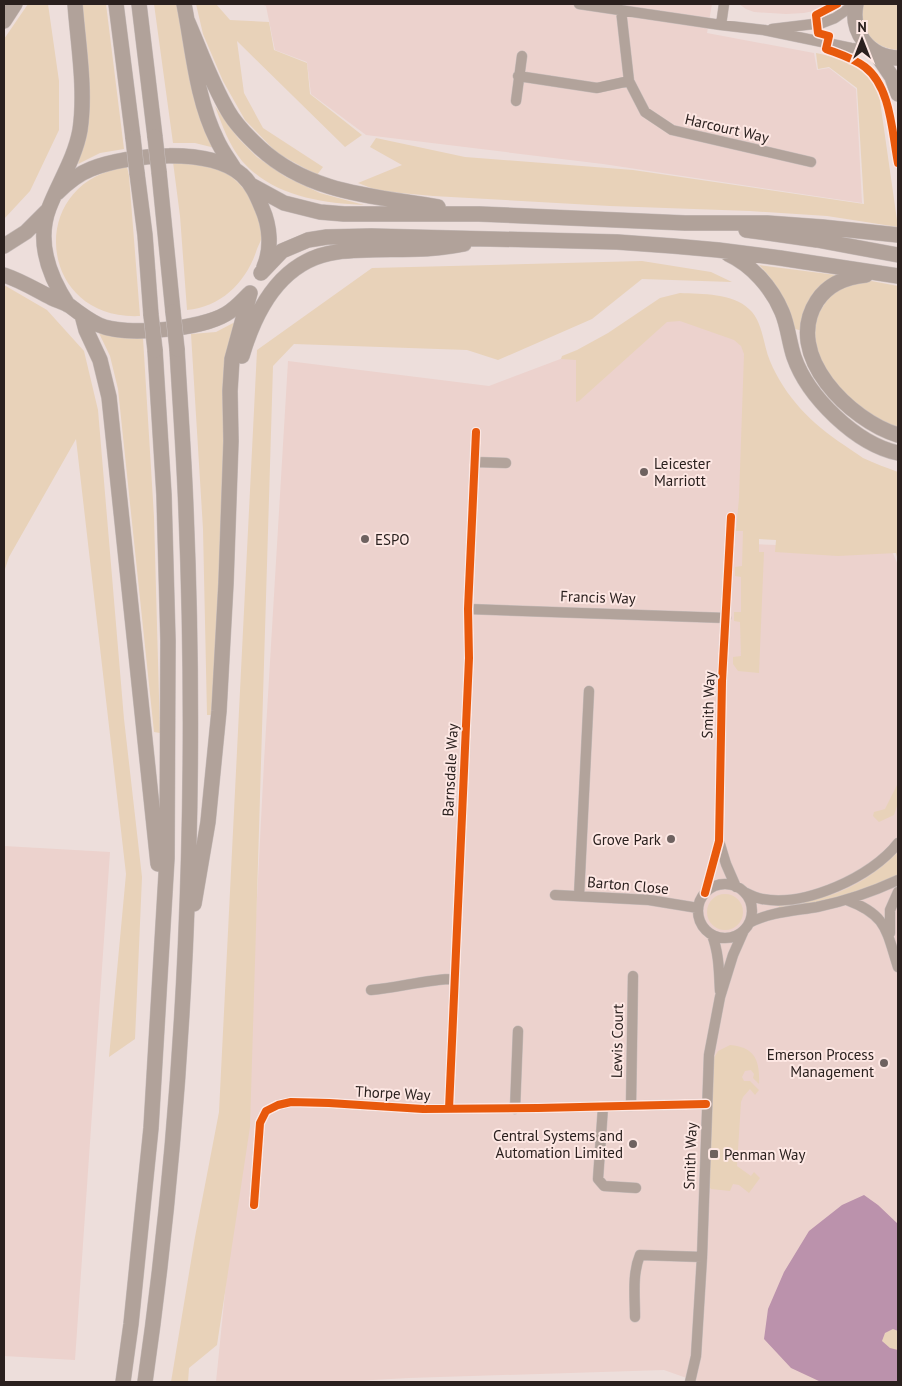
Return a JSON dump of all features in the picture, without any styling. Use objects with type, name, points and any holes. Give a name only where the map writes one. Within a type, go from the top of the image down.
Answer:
[{"type":"highway","points":[[4,22],[15,4]]},
{"type":"highway","points":[[4,246],[26,232],[48,210],[57,193],[77,140],[81,115],[81,90],[74,4]]},
{"type":"highway","points":[[116,4],[144,235],[155,350],[164,495],[168,660],[167,858],[152,1119],[145,1197],[123,1382]]},
{"type":"highway","points":[[139,4],[156,138],[176,349],[186,510],[190,673],[189,800],[183,973],[166,1209],[145,1382]]},
{"type":"highway","points":[[184,4],[193,61],[203,101],[217,140],[236,170],[251,185],[284,203],[320,212],[366,215],[479,214],[685,223],[767,222],[898,235]]},
{"type":"highway","points":[[856,4],[854,20],[857,30],[892,77],[898,94]]},
{"type":"highway","points":[[187,20],[208,71],[231,116],[253,142],[278,163],[313,182],[345,192],[479,214]]},
{"type":"highway","points":[[874,51],[887,57],[898,58]]},
{"type":"highway","points":[[57,193],[71,180],[91,169],[106,164],[139,159],[194,156],[236,170]]},
{"type":"highway","points":[[231,441],[229,417],[232,359],[250,293],[265,265],[268,250],[266,216],[251,185]]},
{"type":"highway","points":[[48,210],[44,238],[46,260],[55,283],[68,305]]},
{"type":"highway","points":[[685,223],[817,240],[898,255]]},
{"type":"highway","points":[[260,273],[282,251],[299,243],[316,238],[371,236],[617,242],[718,250],[898,276]]},
{"type":"highway","points":[[183,973],[208,822],[223,646],[231,441],[241,362],[248,337],[265,300],[274,287],[288,274],[311,260],[337,252],[446,248],[488,239]]},
{"type":"highway","points":[[718,250],[746,264],[773,294],[783,314],[794,357],[820,400],[858,434],[871,442],[898,453]]},
{"type":"highway","points":[[883,273],[846,278],[830,286],[819,298],[811,312],[808,338],[816,367],[834,392],[851,409],[870,423],[898,435]]},
{"type":"highway","points":[[4,275],[19,280],[68,305],[99,325],[126,331],[190,326],[214,320],[225,315],[250,293]]},
{"type":"highway","points":[[82,315],[86,330],[104,373],[110,406],[158,856],[160,985]]},
{"type":"street","points":[[579,4],[764,30],[874,51]]},
{"type":"street","points":[[721,25],[724,4]]},
{"type":"street","points":[[764,30],[822,23],[835,18],[856,4]]},
{"type":"street","name":"Harcourt Way","points":[[621,10],[629,81],[644,112],[672,130],[811,162]]},
{"type":"street","points":[[516,101],[522,56]]},
{"type":"street","points":[[518,76],[597,88],[629,81]]},
{"type":"street","name":"Barnsdale Way","points":[[449,1108],[469,658],[468,608],[476,432]]},
{"type":"street","points":[[475,462],[506,463]]},
{"type":"street","name":"Smith Way","points":[[705,893],[719,840],[722,681],[731,517]]},
{"type":"street","name":"Francis Way","points":[[468,608],[726,618]]},
{"type":"street","points":[[579,896],[589,691]]},
{"type":"street","name":"Smith Way","points":[[719,840],[726,864],[740,890]]},
{"type":"street","points":[[898,843],[879,862],[863,874],[844,884],[822,892],[777,900],[764,900],[722,884],[713,887],[705,893],[701,900],[698,908],[700,921],[712,935],[729,938],[746,927],[776,913],[847,900],[875,891],[898,880]]},
{"type":"street","points":[[740,890],[749,899],[751,907],[752,915],[746,927]]},
{"type":"street","points":[[890,939],[890,910],[898,892]]},
{"type":"street","name":"Barton Close","points":[[555,895],[650,900],[698,908]]},
{"type":"street","points":[[847,900],[868,909],[881,921],[890,939],[898,967]]},
{"type":"street","name":"Smith Way","points":[[694,1369],[702,1257],[709,1055],[720,997],[733,955],[746,927]]},
{"type":"street","name":"Smith Way","points":[[712,935],[716,944],[720,997]]},
{"type":"street","name":"Lewis Court","points":[[631,1106],[633,976]]},
{"type":"street","points":[[371,990],[454,979]]},
{"type":"street","points":[[515,1108],[518,1031]]},
{"type":"street","name":"Thorpe Way","points":[[254,1205],[260,1123],[266,1111],[278,1105],[291,1102],[423,1109],[706,1104]]},
{"type":"street","points":[[603,1107],[598,1179],[604,1186],[636,1188]]},
{"type":"street","points":[[635,1317],[636,1262],[640,1255],[702,1257]]},
{"type":"street","points":[[690,1382],[694,1369]]},
{"type":"street","points":[[694,1369],[696,1382]]},
{"type":"shaded area","points":[[28,4],[48,4],[59,81],[59,130],[30,191],[4,219],[4,39]]},
{"type":"shaded area","points":[[80,4],[106,4],[124,149],[100,153],[78,164],[85,139]]},
{"type":"shaded area","points":[[154,4],[178,4],[215,148],[195,143],[173,143]]},
{"type":"shaded area","points":[[196,4],[216,4],[230,20],[269,22],[274,50],[307,63],[310,94],[362,135],[345,147],[237,41],[244,93],[263,128],[323,167],[317,175],[277,153],[245,120],[223,81],[203,34]]},
{"type":"shaded area","points":[[261,4],[712,4],[707,33],[814,53],[817,70],[829,68],[856,89],[862,203],[603,164],[366,135],[311,94],[307,62],[275,50],[266,6]]},
{"type":"shaded area","points":[[739,4],[830,4],[818,10],[786,14],[754,12]]},
{"type":"shaded area","points":[[863,4],[898,4],[898,50],[881,46],[869,36],[863,21]]},
{"type":"shaded area","points":[[816,53],[844,59],[864,69],[878,87],[898,227],[827,216],[433,196],[379,191],[358,183],[402,165],[370,147],[376,138],[465,157],[633,170],[864,204],[857,88],[829,67],[818,69]]},
{"type":"shaded area","points":[[215,106],[238,138],[257,157],[286,177],[320,193],[364,205],[331,202],[298,195],[283,190],[254,173],[237,155],[226,135]]},
{"type":"shaded area","points":[[173,162],[200,163],[215,166],[224,171],[248,194],[254,203],[261,224],[261,240],[253,261],[240,282],[222,298],[211,304],[187,310],[180,216]]},
{"type":"shaded area","points":[[127,167],[140,316],[105,312],[80,297],[63,274],[56,248],[59,221],[71,196],[94,177]]},
{"type":"shaded area","points":[[642,261],[711,272],[732,282],[642,279],[592,319],[498,360],[467,350],[294,344],[273,366],[250,1127],[217,1345],[189,1368],[188,1382],[171,1382],[195,1237],[219,1112],[257,350],[372,268]]},
{"type":"shaded area","points":[[759,265],[836,275],[803,331],[795,329],[781,294]]},
{"type":"shaded area","points":[[866,280],[898,286],[898,430],[851,405],[815,353],[814,321],[832,292]]},
{"type":"shaded area","points":[[4,285],[47,310],[84,351],[98,410],[124,719],[142,877],[135,1039],[109,1057],[126,874],[76,439],[9,557],[4,572]]},
{"type":"shaded area","points":[[680,293],[726,297],[735,300],[749,309],[754,314],[760,327],[776,374],[792,398],[810,419],[863,458],[898,472],[898,560],[896,553],[838,556],[775,552],[776,540],[759,539],[759,552],[764,552],[759,673],[738,671],[733,664],[733,657],[741,656],[740,622],[734,621],[734,612],[741,612],[741,577],[735,576],[735,567],[742,566],[743,531],[736,531],[739,498],[744,354],[741,346],[734,340],[680,321],[667,322],[576,402],[576,360],[561,359],[562,356],[608,333],[660,298]]},
{"type":"shaded area","points":[[665,312],[745,340],[749,544],[891,549],[898,565],[898,1382],[698,1382],[664,1370],[337,1382],[216,1382],[249,1055],[288,361],[489,386],[571,355]]},
{"type":"shaded area","points":[[237,321],[212,715],[207,715],[203,529],[191,334],[216,332]]},
{"type":"shaded area","points":[[98,331],[121,338],[143,338],[154,517],[160,733],[154,732],[118,389],[110,356]]},
{"type":"shaded area","points":[[898,783],[898,803],[894,815],[879,822],[873,816],[874,812],[885,809]]},
{"type":"shaded area","points":[[4,846],[110,852],[75,1360],[4,1356]]},
{"type":"shaded area","points":[[898,852],[898,875],[840,897],[810,904],[779,907],[779,904],[814,900],[844,890],[871,874]]},
{"type":"shaded area","points":[[725,894],[732,895],[738,899],[742,905],[742,919],[738,925],[732,929],[725,930],[718,929],[712,925],[708,919],[707,912],[708,905],[712,899],[718,895]]},
{"type":"shaded area","points":[[730,1045],[739,1046],[751,1052],[759,1069],[759,1084],[753,1078],[754,1074],[751,1070],[745,1071],[742,1077],[744,1081],[750,1081],[759,1090],[755,1095],[750,1089],[741,1102],[737,1166],[751,1176],[754,1172],[760,1178],[749,1193],[739,1185],[733,1184],[730,1191],[711,1189],[707,1184],[712,1061],[718,1051]]},
{"type":"shaded area","points":[[864,1195],[898,1224],[898,1331],[893,1329],[885,1333],[882,1341],[890,1348],[898,1350],[898,1382],[821,1382],[791,1368],[764,1339],[768,1309],[784,1272],[809,1231],[842,1205]]},
{"type":"shaded area","points":[[893,1329],[898,1331],[898,1350],[891,1349],[882,1341],[885,1333]]},
{"type":"cycle path","points":[[837,4],[816,15],[818,33],[829,36],[826,49],[846,56],[865,67],[874,76],[880,86],[889,111],[898,163]]},
{"type":"cycle path","points":[[449,1109],[469,658],[468,609],[476,432]]},
{"type":"cycle path","points":[[705,893],[719,841],[722,681],[731,517]]},
{"type":"cycle path","points":[[254,1205],[260,1123],[266,1111],[278,1105],[291,1102],[423,1109],[706,1104]]},
{"type":"place","name":"Leicester Marriott","points":[[644,472]]},
{"type":"place","name":"ESPO","points":[[365,539]]},
{"type":"place","name":"Grove Park","points":[[671,839]]},
{"type":"place","name":"Emerson Process Management","points":[[884,1063]]},
{"type":"place","name":"Central Systems and Automation Limited","points":[[633,1144]]},
{"type":"place","name":"Penman Way","points":[[714,1154]]}]
